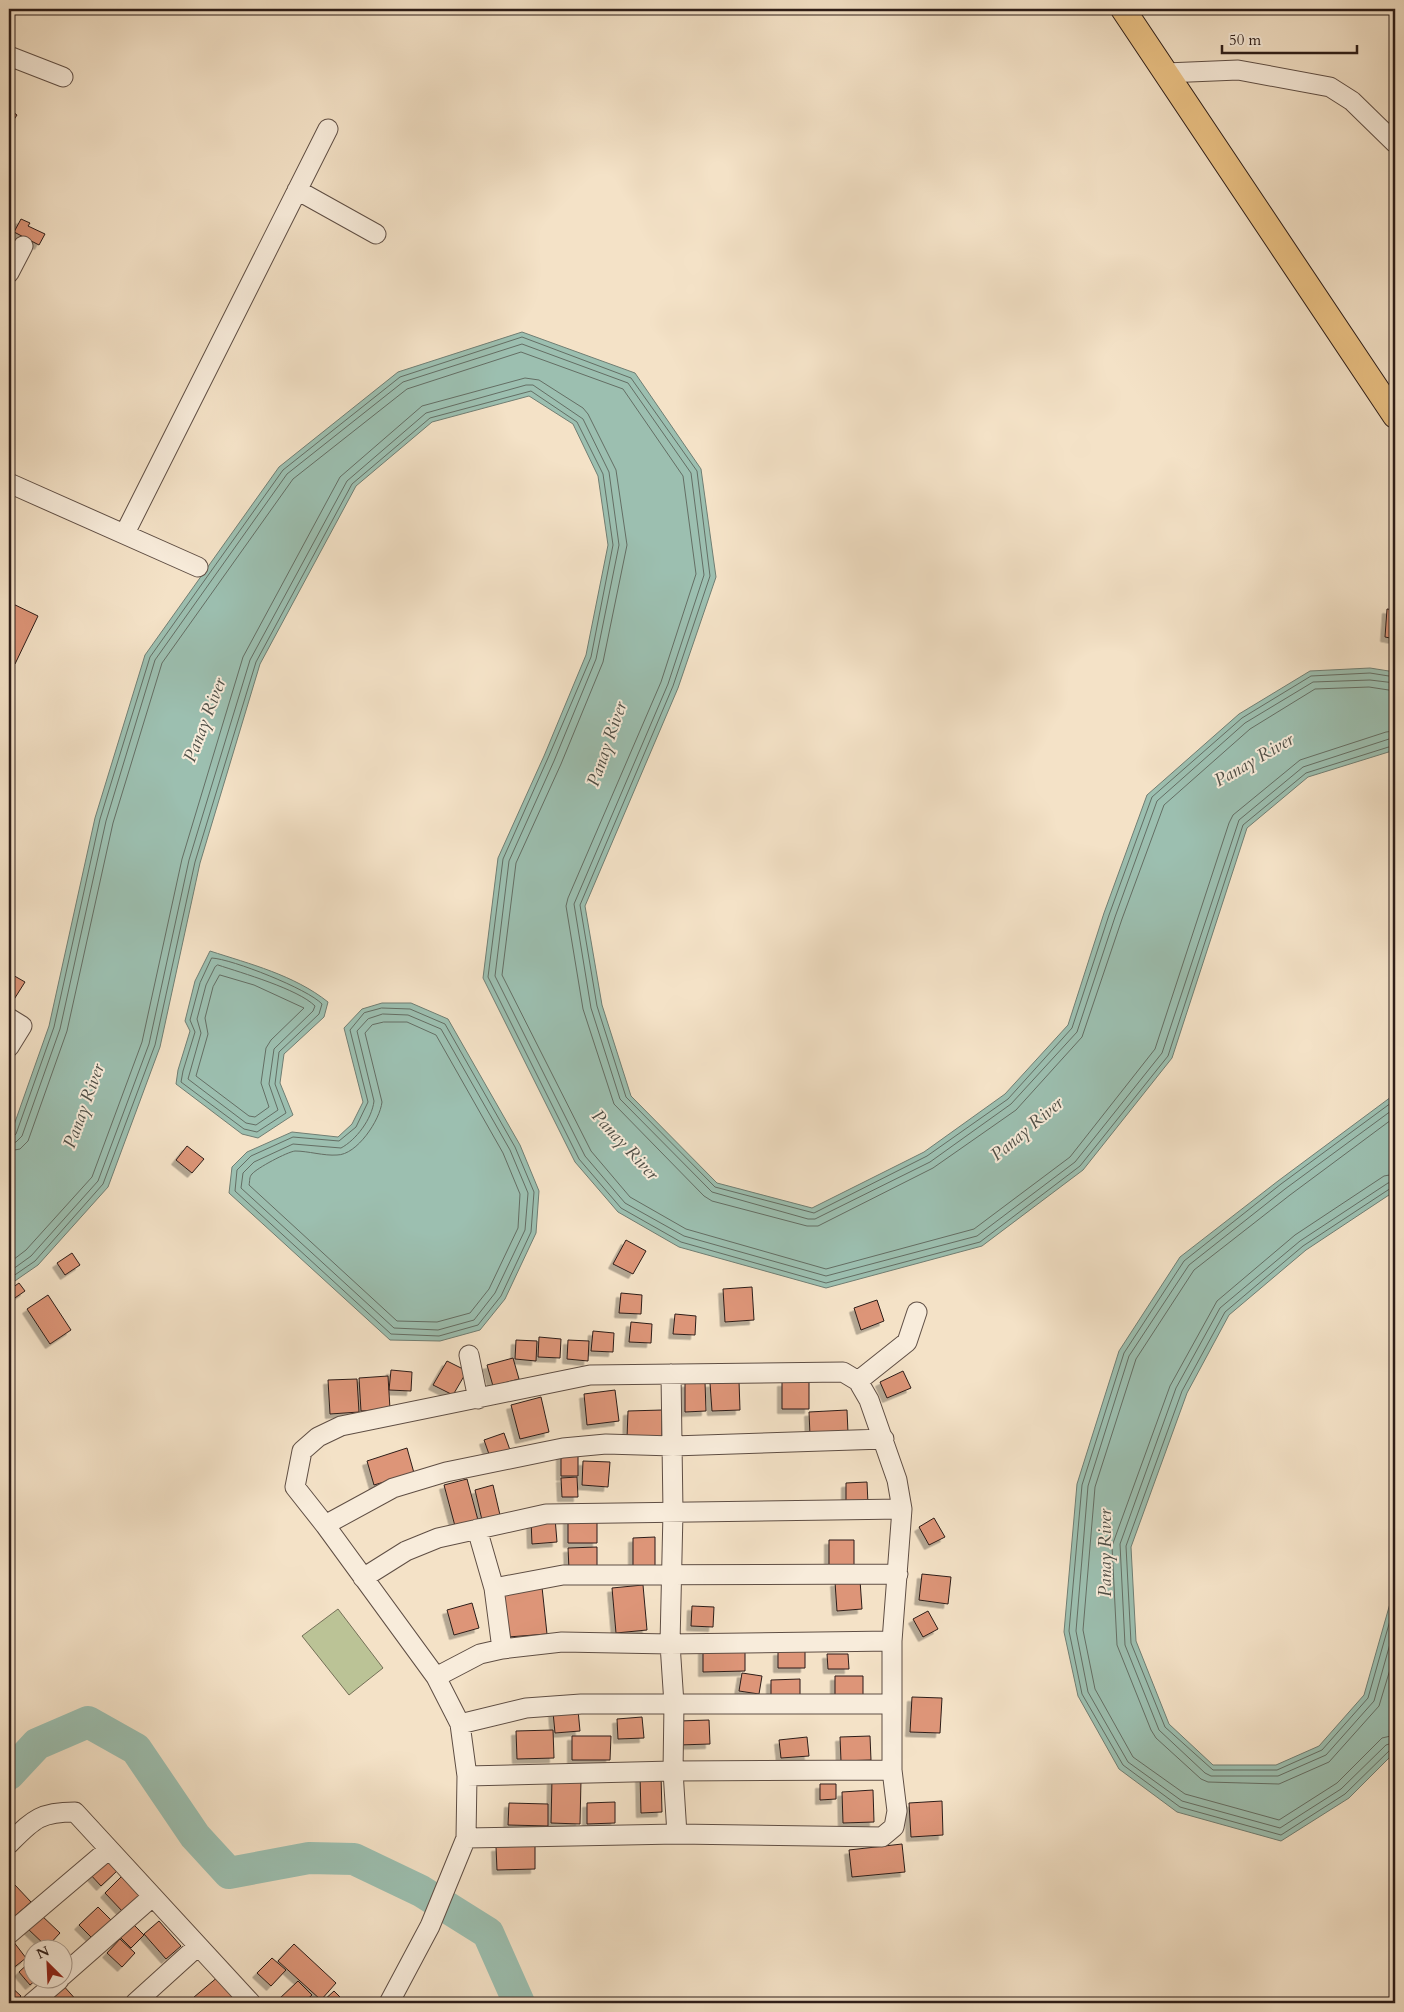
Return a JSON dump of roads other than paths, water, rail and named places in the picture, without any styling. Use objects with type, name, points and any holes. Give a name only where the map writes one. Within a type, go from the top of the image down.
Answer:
[{"type":"main road","points":[[1123,9],[1395,416]]},
{"type":"street","points":[[9,56],[63,77]]},
{"type":"street","points":[[1166,73],[1238,70],[1330,86],[1352,101],[1395,143]]},
{"type":"street","points":[[126,533],[328,129]]},
{"type":"street","points":[[297,190],[376,234]]},
{"type":"street","points":[[9,273],[23,246]]},
{"type":"street","points":[[9,483],[126,533],[198,567]]},
{"type":"street","points":[[9,1018],[22,1026],[9,1047]]},
{"type":"street","points":[[858,1381],[907,1342],[917,1312]]},
{"type":"street","points":[[469,1355],[478,1399]]},
{"type":"street","points":[[389,2003],[430,1926],[466,1838],[467,1776],[460,1724],[436,1677],[325,1525],[295,1488],[302,1451],[318,1437],[341,1426],[590,1375],[843,1372],[858,1381],[870,1400],[884,1439],[897,1480],[902,1509],[892,1642],[892,1770],[897,1811],[894,1827],[882,1837],[677,1834],[466,1838]]},
{"type":"street","points":[[671,1374],[674,1512],[670,1644],[674,1704],[673,1771],[677,1834]]},
{"type":"street","points":[[325,1525],[393,1488],[446,1472],[563,1448],[606,1444],[673,1446],[884,1439]]},
{"type":"street","points":[[363,1578],[406,1550],[438,1538],[546,1514],[902,1509]]},
{"type":"street","points":[[477,1529],[494,1588],[502,1649]]},
{"type":"street","points":[[494,1588],[564,1575],[898,1574]]},
{"type":"street","points":[[436,1677],[480,1654],[502,1649],[562,1642],[670,1644],[892,1642]]},
{"type":"street","points":[[460,1724],[526,1708],[581,1704],[891,1704]]},
{"type":"street","points":[[467,1776],[673,1771],[892,1770]]},
{"type":"street","points":[[9,1844],[32,1822],[53,1812],[75,1812],[198,1946],[244,2001]]},
{"type":"street","points":[[9,1934],[108,1850]]},
{"type":"street","points":[[72,1967],[152,1897]]},
{"type":"street","points":[[135,2003],[198,1946]]},
{"type":"street","points":[[32,2003],[47,1990]]},
{"type":"water","name":"Panay River","points":[[522,332],[635,373],[701,469],[716,577],[678,688],[585,906],[602,1005],[631,1096],[717,1183],[812,1208],[924,1152],[1005,1094],[1068,1025],[1104,913],[1147,795],[1239,714],[1310,671],[1370,668],[1395,672],[1395,750],[1308,777],[1247,828],[1172,1058],[1083,1170],[982,1246],[826,1288],[679,1247],[618,1212],[575,1162],[483,978],[498,858],[544,756],[586,655],[608,545],[598,476],[573,424],[529,396],[432,422],[356,486],[260,664],[200,863],[160,1047],[108,1187],[38,1265],[9,1285],[9,1139],[49,1026],[95,818],[145,655],[279,467],[398,372]]},
{"type":"water","points":[[210,951],[286,977],[301,984],[328,1002],[324,1017],[284,1054],[280,1083],[293,1115],[258,1138],[242,1134],[176,1084],[178,1070],[190,1031],[185,1021],[195,981]]},
{"type":"water","points":[[382,1003],[411,1003],[448,1019],[520,1145],[539,1191],[536,1233],[505,1299],[480,1330],[440,1341],[390,1340],[229,1193],[232,1167],[247,1152],[292,1132],[338,1137],[352,1124],[363,1102],[344,1028],[362,1009]]},
{"type":"water","name":"Panay River","points":[[1395,1094],[1395,1191],[1306,1250],[1229,1315],[1187,1393],[1131,1547],[1136,1641],[1169,1724],[1213,1765],[1276,1765],[1319,1746],[1364,1695],[1391,1600],[1395,1467],[1395,1752],[1349,1798],[1281,1841],[1177,1812],[1119,1769],[1078,1696],[1064,1632],[1077,1484],[1119,1351],[1180,1257]]},
{"type":"waterway","points":[[9,1774],[37,1744],[88,1722],[136,1749],[195,1836],[229,1873],[309,1858],[354,1859],[421,1891],[488,1933],[519,2003]]}]
